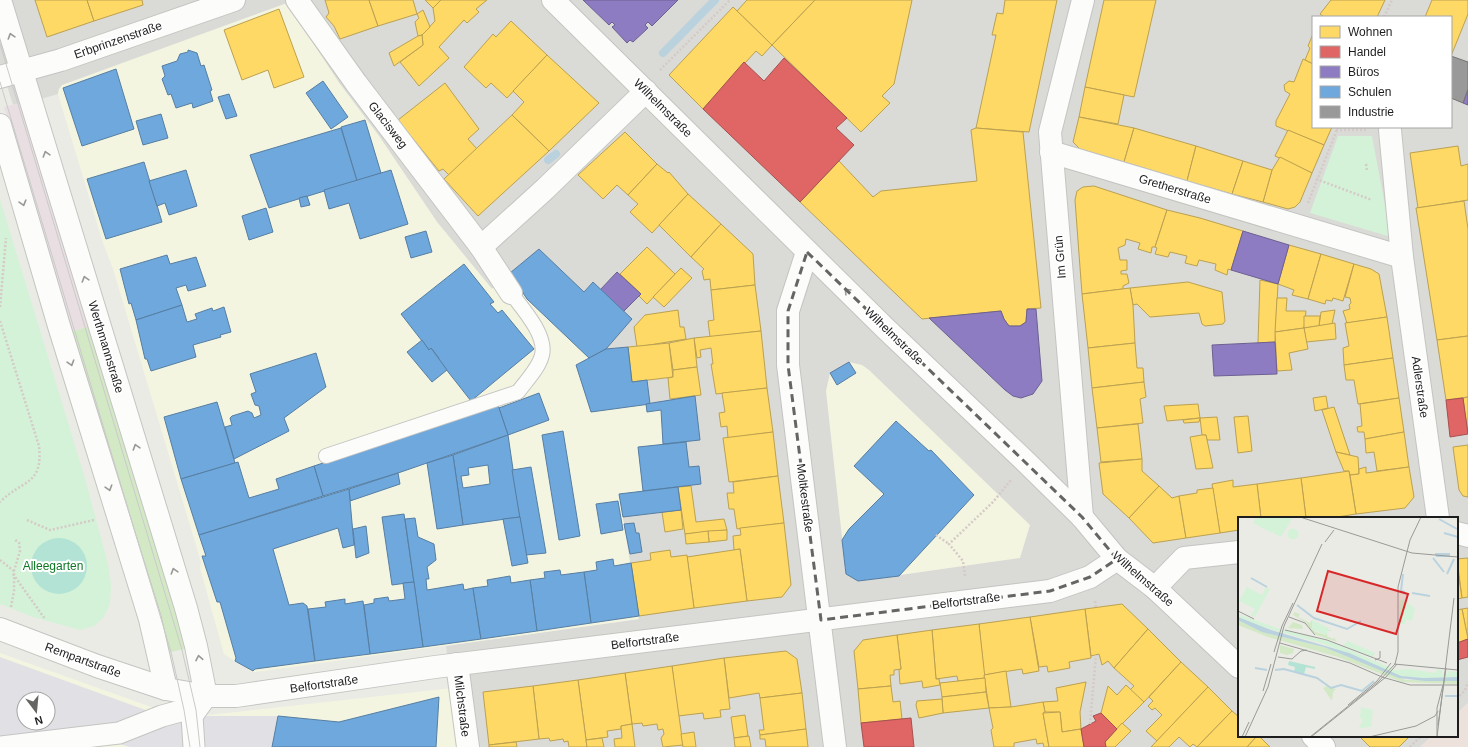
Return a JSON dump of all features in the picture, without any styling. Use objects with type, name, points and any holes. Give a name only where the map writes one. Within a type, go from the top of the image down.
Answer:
[{"type":"street","name":"Werthmannstraße","points":[[0,0],[186,608],[196,646],[206,696]]},
{"type":"street","name":"Erbprinzenstraße","points":[[0,77],[61,60],[234,0]]},
{"type":"street","name":"Glacisweg","points":[[297,0],[356,84],[481,247],[511,293]]},
{"type":"street","name":"Wilhelmstraße","points":[[553,0],[645,89],[807,252],[1082,517],[1117,559],[1155,588],[1238,666]]},
{"type":"street","name":"Im Grün","points":[[1082,517],[1050,132],[1083,0]]},
{"type":"street","points":[[481,247],[545,189],[645,89]]},
{"type":"street","points":[[0,125],[59,326],[150,620],[166,688],[188,713],[194,747]]},
{"type":"street","name":"Adlerstraße","points":[[1390,130],[1402,257],[1438,517]]},
{"type":"street","name":"Gretherstraße","points":[[1052,152],[1298,227]]},
{"type":"street","points":[[1298,227],[1402,257]]},
{"type":"street","name":"Moltkestraße","points":[[807,252],[788,312],[788,365],[821,620],[835,747]]},
{"type":"street","points":[[1458,533],[1468,536]]},
{"type":"street","points":[[1155,588],[1184,558],[1238,552]]},
{"type":"street","name":"Belfortstraße","points":[[166,688],[206,696],[236,696],[457,664],[1050,591],[1090,577],[1117,559]]},
{"type":"street","name":"Rempartstraße","points":[[5,620],[97,666],[166,688]]},
{"type":"street","name":"Milchstraße","points":[[457,664],[468,747]]},
{"type":"street","points":[[1,747],[119,733],[162,716],[188,713],[206,696]]},
{"type":"street","points":[[1314,737],[1324,747]]},
{"type":"lane","points":[[326,456],[518,392],[533,373],[542,355],[539,332],[511,293]]},
{"type":"path","points":[[645,89],[730,0]]},
{"type":"path","points":[[1384,16],[1392,0]]},
{"type":"path","points":[[1298,227],[1337,129],[1390,130]]},
{"type":"path","points":[[1316,179],[1374,200]]},
{"type":"path","points":[[0,308],[7,230]]},
{"type":"path","points":[[0,322],[39,446],[40,462],[38,470],[32,479],[0,502]]},
{"type":"path","points":[[949,544],[993,502]]},
{"type":"path","points":[[27,520],[50,530],[95,520]]},
{"type":"path","points":[[936,535],[949,544],[963,561],[964,567]]},
{"type":"path","points":[[5,620],[14,591],[13,572],[20,551],[19,543],[14,539]]},
{"type":"path","points":[[0,560],[13,572],[47,622]]},
{"type":"path","points":[[1090,724],[1096,655]]},
{"type":"path","points":[[1458,698],[1465,690],[1468,682]]},
{"type":"path","points":[[1410,747],[1420,737]]},
{"type":"highlighted area","points":[[807,252],[1082,517],[1117,559],[1090,577],[1050,591],[821,620],[788,365],[788,311]]},
{"type":"shaded area","points":[[0,0],[1468,0],[1468,703],[1458,712],[1458,517],[1238,517],[1238,737],[1431,737],[1420,747],[460,747],[446,646],[639,619],[619,494],[638,447],[646,404],[591,412],[576,365],[589,358],[527,299],[510,274],[492,289],[437,222],[379,136],[340,84],[59,89],[58,94],[24,104],[23,102],[13,105],[0,63],[0,38],[4,37]]},
{"type":"shaded area","points":[[287,3],[340,84],[379,136],[437,222],[492,289],[510,273],[527,299],[589,358],[576,365],[591,412],[646,404],[661,410],[663,444],[638,448],[643,491],[619,494],[639,619],[256,672],[252,672],[224,654],[200,568],[201,562],[113,269],[102,240],[58,94],[62,85]]},
{"type":"shaded area","points":[[23,102],[91,326],[70,332],[4,107]]},
{"type":"shaded area","points":[[849,362],[862,365],[869,370],[1030,525],[1020,558],[858,581],[846,574],[826,391],[830,373]]},
{"type":"shaded area","points":[[0,653],[182,718],[452,688],[460,747],[0,747]]},
{"type":"shaded area","points":[[0,657],[162,716],[278,716],[272,747],[130,747],[119,744],[95,747],[0,747]]},
{"type":"shaded area","points":[[1468,703],[1468,747],[1420,747],[1431,737],[1458,737],[1458,712]]},
{"type":"green space","points":[[1338,136],[1372,136],[1391,237],[1310,213]]},
{"type":"green space","name":"Alleegarten","points":[[0,199],[84,475],[108,564],[111,585],[110,604],[103,618],[94,626],[80,630],[33,617],[0,604]]},
{"type":"green space","points":[[91,326],[189,648],[166,653],[70,332]]},
{"type":"green space","points":[[59,538],[70,540],[79,546],[85,555],[87,566],[85,577],[79,586],[70,592],[59,594],[48,592],[39,586],[33,577],[31,566],[33,555],[39,546],[48,540]]},
{"type":"building: Wohnen","points":[[35,0],[87,0],[94,21],[47,37]]},
{"type":"building: Wohnen","points":[[87,0],[142,0],[143,5],[94,21]]},
{"type":"building: Wohnen","points":[[325,0],[369,0],[378,26],[340,39],[334,26],[326,17],[329,13]]},
{"type":"building: Wohnen","points":[[369,0],[413,0],[417,14],[378,26]]},
{"type":"building: Wohnen","points":[[425,0],[441,0],[433,8]]},
{"type":"building: Wohnen","points":[[441,0],[487,0],[476,9],[479,12],[467,23],[464,20],[439,47],[449,58],[419,86],[400,62],[423,45],[422,35],[435,21],[433,8]]},
{"type":"building: Wohnen","points":[[747,0],[815,0],[772,45],[737,11]]},
{"type":"building: Wohnen","points":[[815,0],[912,0],[894,84],[882,96],[890,103],[861,132],[772,45]]},
{"type":"building: Wohnen","points":[[1005,0],[1057,0],[1029,132],[976,128],[996,35],[992,35],[997,13],[1003,14]]},
{"type":"building: Wohnen","points":[[1104,0],[1156,0],[1134,97],[1085,87]]},
{"type":"building: Wohnen","points":[[1331,0],[1385,0],[1377,16],[1323,16],[1320,14]]},
{"type":"building: Wohnen","points":[[1432,0],[1468,0],[1468,14],[1452,54],[1452,16],[1425,16]]},
{"type":"building: Wohnen","points":[[733,7],[772,45],[762,56],[756,51],[703,109],[669,75]]},
{"type":"building: Wohnen","points":[[279,9],[304,77],[274,88],[268,70],[242,80],[224,30]]},
{"type":"building: Wohnen","points":[[423,10],[430,27],[422,35],[418,36],[415,22],[419,18],[417,14]]},
{"type":"building: Wohnen","points":[[511,21],[547,55],[507,98],[491,83],[486,88],[464,67],[493,34],[496,37]]},
{"type":"building: Wohnen","points":[[422,35],[423,45],[394,66],[389,53]]},
{"type":"building: Wohnen","points":[[1312,36],[1312,64],[1305,60],[1310,48],[1308,46]]},
{"type":"building: Wohnen","points":[[547,55],[599,103],[549,151],[512,115],[524,102],[513,91]]},
{"type":"building: Wohnen","points":[[1303,59],[1312,64],[1312,128],[1332,128],[1324,145],[1276,126],[1276,121],[1290,94],[1285,91],[1284,85],[1289,81],[1294,82]]},
{"type":"building: Wohnen","points":[[445,83],[479,129],[468,139],[477,149],[449,175],[443,169],[439,171],[398,120]]},
{"type":"building: Wohnen","points":[[1085,87],[1124,95],[1118,124],[1079,117]]},
{"type":"building: Wohnen","points":[[512,115],[549,151],[478,216],[444,179]]},
{"type":"building: Wohnen","points":[[1079,117],[1134,128],[1124,162],[1080,149],[1073,142]]},
{"type":"building: Wohnen","points":[[976,128],[1023,132],[1041,308],[1027,309],[1026,322],[1020,326],[1009,326],[1001,311],[922,319],[800,202],[839,161],[873,197],[881,191],[977,181],[971,130]]},
{"type":"building: Wohnen","points":[[1134,128],[1196,146],[1187,181],[1124,162]]},
{"type":"building: Wohnen","points":[[1288,130],[1324,145],[1312,173],[1275,156]]},
{"type":"building: Wohnen","points":[[625,132],[657,164],[628,195],[617,185],[603,199],[578,175]]},
{"type":"building: Wohnen","points":[[1196,146],[1243,161],[1232,194],[1187,181]]},
{"type":"building: Wohnen","points":[[1458,146],[1461,166],[1468,164],[1468,200],[1418,208],[1410,153]]},
{"type":"building: Wohnen","points":[[1280,157],[1312,173],[1300,202],[1295,207],[1288,209],[1263,202],[1272,170]]},
{"type":"building: Wohnen","points":[[1243,161],[1272,170],[1263,202],[1232,194]]},
{"type":"building: Wohnen","points":[[657,164],[668,173],[669,172],[688,194],[652,233],[630,212],[638,204],[628,195]]},
{"type":"building: Wohnen","points":[[1094,186],[1167,210],[1155,247],[1152,247],[1151,253],[1138,249],[1140,243],[1126,239],[1125,245],[1118,248],[1120,260],[1127,260],[1127,270],[1121,271],[1121,274],[1127,274],[1129,283],[1123,286],[1123,289],[1082,294],[1075,200],[1077,191],[1083,187]]},
{"type":"building: Wohnen","points":[[688,194],[721,224],[691,257],[659,225]]},
{"type":"building: Wohnen","points":[[1464,201],[1468,229],[1468,336],[1437,340],[1416,208]]},
{"type":"building: Wohnen","points":[[1167,210],[1243,231],[1231,270],[1228,269],[1227,275],[1215,270],[1216,264],[1199,260],[1197,266],[1185,263],[1187,256],[1170,252],[1168,257],[1155,254],[1157,248],[1155,247]]},
{"type":"building: Wohnen","points":[[721,224],[753,254],[755,285],[711,290],[710,279],[704,280],[702,271],[704,269],[691,257]]},
{"type":"building: Wohnen","points":[[1289,245],[1321,254],[1308,299],[1292,295],[1294,290],[1278,284]]},
{"type":"building: Wohnen","points":[[647,247],[675,274],[647,304],[639,296],[641,294],[620,274]]},
{"type":"building: Wohnen","points":[[1321,254],[1354,264],[1343,301],[1333,298],[1332,301],[1326,300],[1325,304],[1308,299]]},
{"type":"building: Wohnen","points":[[1354,264],[1371,269],[1379,274],[1387,317],[1347,323],[1343,311],[1350,309],[1350,298],[1345,297]]},
{"type":"building: Wohnen","points":[[681,268],[692,278],[664,307],[653,297]]},
{"type":"building: Wohnen","points":[[1260,280],[1278,284],[1275,342],[1258,343]]},
{"type":"building: Wohnen","points":[[1188,282],[1222,292],[1225,321],[1223,324],[1205,326],[1202,324],[1199,313],[1150,317],[1137,304],[1133,305],[1130,288]]},
{"type":"building: Wohnen","points":[[755,285],[761,331],[710,337],[708,321],[714,320],[711,290]]},
{"type":"building: Wohnen","points":[[1130,288],[1133,305],[1135,343],[1088,348],[1082,294]]},
{"type":"building: Wohnen","points":[[1277,298],[1287,298],[1286,311],[1306,311],[1304,328],[1275,332]]},
{"type":"building: Wohnen","points":[[678,310],[680,327],[684,327],[686,339],[637,347],[634,327],[645,315]]},
{"type":"building: Wohnen","points":[[1335,310],[1332,324],[1319,326],[1321,312]]},
{"type":"building: Wohnen","points":[[1304,316],[1320,316],[1319,326],[1304,328]]},
{"type":"building: Wohnen","points":[[1387,317],[1393,358],[1344,365],[1343,348],[1349,346],[1345,323]]},
{"type":"building: Wohnen","points":[[1335,323],[1336,339],[1306,342],[1304,328]]},
{"type":"building: Wohnen","points":[[1304,328],[1308,349],[1289,353],[1292,370],[1277,371],[1275,332]]},
{"type":"building: Wohnen","points":[[761,331],[767,388],[716,394],[711,364],[713,364],[711,348],[700,350],[701,357],[697,358],[694,338]]},
{"type":"building: Wohnen","points":[[1468,336],[1468,397],[1446,400],[1437,340]]},
{"type":"building: Wohnen","points":[[694,338],[697,367],[673,370],[669,343]]},
{"type":"building: Wohnen","points":[[669,343],[673,377],[632,382],[628,347]]},
{"type":"building: Wohnen","points":[[1135,343],[1137,368],[1143,368],[1144,382],[1092,388],[1088,348]]},
{"type":"building: Wohnen","points":[[1393,358],[1399,398],[1358,404],[1354,380],[1346,380],[1344,365]]},
{"type":"building: Wohnen","points":[[697,367],[701,395],[670,399],[668,378],[673,377],[673,370]]},
{"type":"building: Wohnen","points":[[1144,382],[1146,397],[1140,399],[1143,423],[1097,428],[1092,388]]},
{"type":"building: Wohnen","points":[[767,388],[773,432],[728,438],[727,426],[721,427],[719,413],[725,412],[722,393]]},
{"type":"building: Wohnen","points":[[1326,396],[1328,408],[1315,411],[1313,398]]},
{"type":"building: Wohnen","points":[[1468,397],[1468,434],[1463,398]]},
{"type":"building: Wohnen","points":[[1399,398],[1404,432],[1365,439],[1364,432],[1358,432],[1357,427],[1362,426],[1360,404]]},
{"type":"building: Wohnen","points":[[1198,404],[1200,418],[1167,421],[1164,406]]},
{"type":"building: Wohnen","points":[[1334,407],[1350,455],[1336,452],[1322,410]]},
{"type":"building: Wohnen","points":[[1248,416],[1252,451],[1238,453],[1234,417]]},
{"type":"building: Wohnen","points":[[1217,417],[1220,440],[1207,440],[1206,435],[1202,435],[1200,418]]},
{"type":"building: Wohnen","points":[[1200,418],[1199,422],[1184,423],[1183,420]]},
{"type":"building: Wohnen","points":[[1138,424],[1142,459],[1101,462],[1097,428]]},
{"type":"building: Wohnen","points":[[773,432],[778,476],[729,482],[723,438]]},
{"type":"building: Wohnen","points":[[1404,432],[1409,467],[1377,471],[1374,452],[1366,453],[1365,439]]},
{"type":"building: Wohnen","points":[[1206,435],[1213,468],[1196,469],[1190,437]]},
{"type":"building: Wohnen","points":[[1468,445],[1468,497],[1463,496],[1459,490],[1453,447]]},
{"type":"building: Wohnen","points":[[1336,452],[1358,457],[1359,474],[1350,475],[1349,471],[1344,471]]},
{"type":"building: Wohnen","points":[[1142,459],[1142,471],[1159,486],[1129,518],[1103,494],[1099,463]]},
{"type":"building: Wohnen","points":[[1366,467],[1366,473],[1409,467],[1414,497],[1405,508],[1356,514],[1350,475],[1359,474],[1359,469]]},
{"type":"building: Wohnen","points":[[1349,471],[1356,514],[1337,517],[1306,517],[1301,478]]},
{"type":"building: Wohnen","points":[[778,476],[784,523],[737,529],[734,509],[729,509],[727,493],[734,493],[733,482]]},
{"type":"building: Wohnen","points":[[1301,478],[1306,517],[1261,517],[1257,484]]},
{"type":"building: Wohnen","points":[[1233,480],[1233,487],[1257,484],[1261,517],[1238,517],[1238,530],[1220,533],[1212,484]]},
{"type":"building: Wohnen","points":[[691,486],[696,522],[724,519],[727,530],[685,534],[678,487]]},
{"type":"building: Wohnen","points":[[1159,486],[1172,498],[1179,496],[1186,538],[1153,543],[1129,518]]},
{"type":"building: Wohnen","points":[[1213,488],[1220,533],[1186,538],[1179,496],[1197,493],[1197,490]]},
{"type":"building: Wohnen","points":[[681,510],[683,529],[665,532],[662,512]]},
{"type":"building: Wohnen","points":[[784,523],[791,585],[782,597],[747,601],[740,549],[734,550],[733,536],[741,535],[740,528]]},
{"type":"building: Wohnen","points":[[727,530],[727,540],[709,542],[708,531]]},
{"type":"building: Wohnen","points":[[708,531],[709,542],[686,544],[685,534]]},
{"type":"building: Wohnen","points":[[740,549],[747,601],[694,608],[687,557]]},
{"type":"building: Wohnen","points":[[670,550],[671,557],[687,555],[694,608],[639,616],[631,563],[651,560],[650,553]]},
{"type":"building: Wohnen","points":[[1468,558],[1468,597],[1462,598],[1458,559]]},
{"type":"building: Wohnen","points":[[1458,572],[1462,598],[1458,599]]},
{"type":"building: Wohnen","points":[[1122,604],[1148,629],[1114,668],[1108,661],[1102,665],[1099,654],[1091,656],[1085,609]]},
{"type":"building: Wohnen","points":[[1468,608],[1468,639],[1462,609]]},
{"type":"building: Wohnen","points":[[1085,609],[1091,658],[1069,662],[1070,668],[1048,672],[1047,666],[1039,667],[1030,617]]},
{"type":"building: Wohnen","points":[[1462,609],[1468,639],[1458,643],[1458,610]]},
{"type":"building: Wohnen","points":[[1030,617],[1039,671],[1023,674],[1022,669],[984,675],[979,624]]},
{"type":"building: Wohnen","points":[[979,624],[985,678],[958,681],[957,676],[936,679],[932,630]]},
{"type":"building: Wohnen","points":[[1148,629],[1181,662],[1144,702],[1130,690],[1134,686],[1114,668]]},
{"type":"building: Wohnen","points":[[932,630],[936,679],[939,679],[940,685],[923,688],[922,681],[900,684],[899,670],[901,669],[897,635]]},
{"type":"building: Wohnen","points":[[897,635],[901,669],[894,670],[894,675],[890,675],[891,686],[858,689],[854,651],[863,640]]},
{"type":"building: Wohnen","points":[[786,651],[797,659],[802,693],[760,698],[759,693],[729,698],[724,658]]},
{"type":"building: Wohnen","points":[[724,658],[730,709],[720,710],[721,717],[704,719],[703,713],[678,716],[672,666]]},
{"type":"building: Wohnen","points":[[1181,662],[1208,687],[1157,741],[1146,731],[1162,715],[1155,708],[1152,710],[1148,706],[1153,701],[1149,697]]},
{"type":"building: Wohnen","points":[[672,666],[683,745],[663,747],[661,738],[664,734],[663,729],[658,730],[657,724],[643,726],[642,723],[632,724],[625,673]]},
{"type":"building: Wohnen","points":[[1006,671],[1011,707],[989,708],[984,675]]},
{"type":"building: Wohnen","points":[[625,673],[632,724],[621,726],[621,729],[607,731],[608,737],[586,740],[578,680]]},
{"type":"building: Wohnen","points":[[985,678],[986,692],[942,697],[940,683]]},
{"type":"building: Wohnen","points":[[578,680],[587,747],[569,747],[568,741],[564,742],[563,739],[550,741],[549,738],[539,739],[533,686]]},
{"type":"building: Wohnen","points":[[1086,682],[1080,712],[1081,729],[1062,732],[1060,712],[1045,712],[1043,702],[1058,701],[1056,688]]},
{"type":"building: Wohnen","points":[[1126,685],[1144,702],[1117,729],[1101,713],[1108,686],[1117,695]]},
{"type":"building: Wohnen","points":[[533,686],[539,739],[489,745],[483,692]]},
{"type":"building: Wohnen","points":[[891,686],[893,702],[900,701],[902,719],[861,723],[858,689]]},
{"type":"building: Wohnen","points":[[1208,687],[1232,711],[1197,747],[1193,744],[1190,747],[1179,737],[1169,747],[1151,747]]},
{"type":"building: Wohnen","points":[[986,692],[989,708],[943,713],[942,697]]},
{"type":"building: Wohnen","points":[[802,693],[806,729],[760,735],[759,730],[764,730],[760,698]]},
{"type":"building: Wohnen","points":[[942,699],[943,713],[919,718],[916,705],[917,701]]},
{"type":"building: Wohnen","points":[[1043,702],[1045,712],[1043,713],[1049,747],[1044,747],[1043,743],[1037,744],[1036,739],[1014,743],[1014,747],[994,747],[991,730],[993,728],[989,708],[1011,707]]},
{"type":"building: Wohnen","points":[[1232,711],[1238,716],[1238,737],[1256,737],[1247,747],[1197,747]]},
{"type":"building: Wohnen","points":[[1060,712],[1062,732],[1081,729],[1084,747],[1049,747],[1043,713]]},
{"type":"building: Wohnen","points":[[745,715],[748,736],[734,738],[731,717]]},
{"type":"building: Wohnen","points":[[1122,723],[1131,731],[1115,747],[1106,747],[1105,742]]},
{"type":"building: Wohnen","points":[[632,724],[635,747],[615,747],[614,739],[622,738],[621,726]]},
{"type":"building: Wohnen","points":[[806,729],[808,747],[766,747],[765,739],[760,739],[760,735]]},
{"type":"building: Wohnen","points":[[694,732],[696,747],[683,747],[681,734]]},
{"type":"building: Wohnen","points":[[749,736],[751,747],[735,747],[734,738]]},
{"type":"building: Wohnen","points":[[1256,737],[1260,737],[1270,747],[1247,747]]},
{"type":"building: Wohnen","points":[[1360,737],[1409,737],[1399,747],[1370,747]]},
{"type":"building: Wohnen","points":[[602,738],[604,747],[587,747],[586,740]]},
{"type":"building: Wohnen","points":[[516,742],[517,747],[489,747],[489,745]]},
{"type":"building: Handel","points":[[784,58],[847,118],[836,128],[854,145],[800,202],[703,109],[744,62],[764,81]]},
{"type":"building: Handel","points":[[1463,398],[1468,434],[1450,437],[1446,400]]},
{"type":"building: Handel","points":[[1468,639],[1468,657],[1458,660],[1458,643]]},
{"type":"building: Handel","points":[[1101,713],[1117,729],[1105,742],[1106,747],[1084,747],[1081,729],[1096,721],[1093,716]]},
{"type":"building: Handel","points":[[911,718],[914,747],[864,747],[861,723]]},
{"type":"building: Büros","points":[[583,0],[678,0],[652,26],[648,22],[645,25],[648,28],[633,42],[630,40],[627,43],[612,27],[615,25],[612,22],[609,25]]},
{"type":"building: Büros","points":[[1468,89],[1468,105],[1463,103]]},
{"type":"building: Büros","points":[[1243,231],[1289,245],[1278,284],[1231,270]]},
{"type":"building: Büros","points":[[617,272],[641,294],[623,312],[600,290]]},
{"type":"building: Büros","points":[[1027,309],[1036,309],[1042,381],[1033,394],[1021,398],[1013,396],[1005,390],[929,318],[1001,311],[1009,326],[1020,326],[1026,322]]},
{"type":"building: Büros","points":[[1275,342],[1277,374],[1214,376],[1212,345]]},
{"type":"building: Schulen","points":[[188,50],[197,53],[201,66],[204,65],[212,90],[210,91],[213,101],[193,108],[192,103],[176,108],[171,94],[168,95],[162,79],[165,76],[162,66],[177,61],[180,54],[188,52]]},
{"type":"building: Schulen","points":[[116,69],[134,129],[82,146],[63,88]]},
{"type":"building: Schulen","points":[[323,81],[348,117],[331,129],[306,93]]},
{"type":"building: Schulen","points":[[229,94],[237,116],[226,119],[218,97]]},
{"type":"building: Schulen","points":[[161,114],[168,138],[143,145],[136,121]]},
{"type":"building: Schulen","points":[[365,120],[381,173],[357,181],[341,127]]},
{"type":"building: Schulen","points":[[341,128],[357,181],[269,208],[250,155]]},
{"type":"building: Schulen","points":[[144,162],[162,222],[106,239],[87,179]]},
{"type":"building: Schulen","points":[[186,170],[197,206],[169,215],[165,203],[157,206],[149,181]]},
{"type":"building: Schulen","points":[[391,170],[408,224],[360,239],[349,203],[329,209],[324,190]]},
{"type":"building: Schulen","points":[[307,196],[310,205],[301,207],[299,198]]},
{"type":"building: Schulen","points":[[266,208],[273,232],[249,240],[242,216]]},
{"type":"building: Schulen","points":[[426,231],[432,252],[411,258],[405,237]]},
{"type":"building: Schulen","points":[[539,249],[584,292],[593,282],[632,319],[606,349],[589,358],[527,299],[510,273]]},
{"type":"building: Schulen","points":[[167,255],[170,264],[196,257],[206,286],[188,291],[186,285],[176,288],[182,305],[136,320],[131,303],[129,304],[120,269]]},
{"type":"building: Schulen","points":[[464,264],[494,302],[490,304],[498,313],[502,310],[534,349],[471,401],[431,348],[429,350],[401,314]]},
{"type":"building: Schulen","points":[[182,305],[187,322],[197,319],[195,314],[212,308],[213,311],[224,307],[231,332],[220,335],[221,337],[193,345],[196,357],[151,371],[147,359],[145,359],[136,320]]},
{"type":"building: Schulen","points":[[422,340],[429,350],[431,348],[447,370],[432,382],[407,352]]},
{"type":"building: Schulen","points":[[628,347],[632,382],[647,380],[650,404],[591,412],[576,365],[606,349]]},
{"type":"building: Schulen","points":[[316,353],[326,387],[284,418],[289,431],[234,459],[225,427],[232,425],[230,418],[248,411],[252,413],[254,418],[261,415],[259,406],[255,405],[251,394],[256,392],[250,374]]},
{"type":"building: Schulen","points":[[849,362],[856,373],[837,385],[830,373]]},
{"type":"building: Schulen","points":[[539,393],[549,420],[508,435],[499,408]]},
{"type":"building: Schulen","points":[[695,396],[700,440],[663,444],[661,410],[647,412],[646,404]]},
{"type":"building: Schulen","points":[[217,402],[235,463],[181,479],[164,417]]},
{"type":"building: Schulen","points":[[498,405],[508,435],[398,473],[323,496],[314,466]]},
{"type":"building: Schulen","points":[[896,421],[929,451],[931,450],[974,495],[899,576],[858,581],[846,574],[842,540],[849,529],[884,494],[854,466]]},
{"type":"building: Schulen","points":[[563,431],[580,536],[559,540],[542,435]]},
{"type":"building: Schulen","points":[[508,435],[520,517],[463,525],[453,455]],"holes":[[[488,465],[490,484],[463,488],[461,476],[469,475],[468,468]]]},
{"type":"building: Schulen","points":[[686,442],[689,467],[699,466],[701,484],[643,491],[638,447]]},
{"type":"building: Schulen","points":[[453,455],[463,525],[437,529],[427,463]]},
{"type":"building: Schulen","points":[[238,462],[249,498],[279,489],[276,479],[314,466],[323,496],[199,535],[181,479]]},
{"type":"building: Schulen","points":[[531,467],[546,553],[526,555],[512,470]]},
{"type":"building: Schulen","points":[[398,473],[400,484],[350,501],[349,489]]},
{"type":"building: Schulen","points":[[678,487],[681,510],[623,517],[619,494]]},
{"type":"building: Schulen","points":[[349,489],[354,545],[343,548],[338,528],[273,549],[289,605],[303,603],[307,606],[315,661],[255,669],[253,671],[235,661],[236,658],[220,602],[217,602],[202,556],[206,556],[199,535]]},
{"type":"building: Schulen","points":[[618,501],[623,530],[601,534],[596,504]]},
{"type":"building: Schulen","points":[[404,514],[414,582],[392,585],[382,517]]},
{"type":"building: Schulen","points":[[520,517],[528,563],[512,566],[503,519]]},
{"type":"building: Schulen","points":[[415,518],[418,537],[434,544],[436,560],[427,567],[429,579],[426,579],[427,590],[463,584],[464,590],[473,588],[481,639],[423,647],[405,519]]},
{"type":"building: Schulen","points":[[634,523],[636,533],[639,533],[642,552],[630,554],[624,524]]},
{"type":"building: Schulen","points":[[366,526],[369,553],[356,558],[353,529]]},
{"type":"building: Schulen","points":[[613,559],[614,566],[631,563],[639,616],[591,623],[584,572],[597,570],[596,562]]},
{"type":"building: Schulen","points":[[560,570],[561,575],[584,572],[591,623],[537,631],[530,580],[545,578],[544,572]]},
{"type":"building: Schulen","points":[[510,576],[511,583],[530,580],[537,631],[481,639],[473,588],[488,586],[487,580]]},
{"type":"building: Schulen","points":[[414,582],[423,647],[370,654],[364,605],[374,603],[374,599],[388,597],[389,601],[405,599],[403,583]]},
{"type":"building: Schulen","points":[[345,599],[345,604],[363,601],[370,654],[315,661],[308,609],[326,607],[325,602]]},
{"type":"building: Schulen","points":[[439,697],[436,747],[272,747],[278,716],[339,722]]},
{"type":"building: Industrie","points":[[1452,56],[1468,62],[1468,89],[1463,103],[1452,98]]},
{"type":"waterway","points":[[663,53],[715,0]]},
{"type":"waterway","points":[[548,160],[556,154]]},
{"type":"tram line","points":[[0,44],[182,650],[196,710],[200,747]]},
{"type":"tram line","points":[[0,82],[171,652],[184,710],[190,747]]}]
